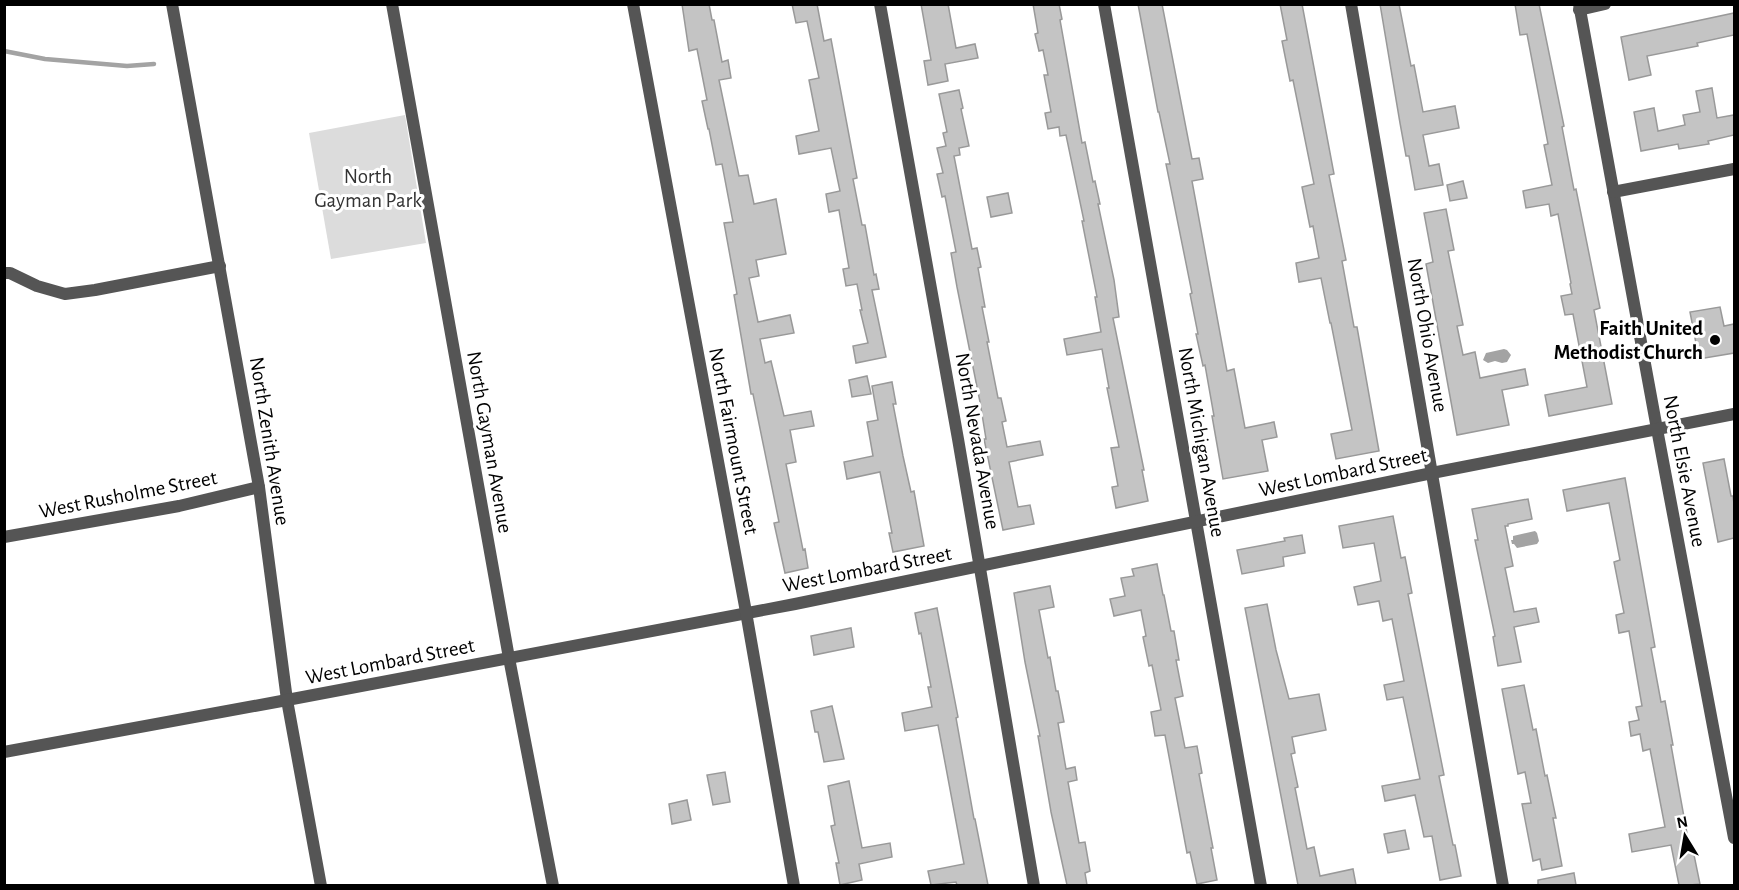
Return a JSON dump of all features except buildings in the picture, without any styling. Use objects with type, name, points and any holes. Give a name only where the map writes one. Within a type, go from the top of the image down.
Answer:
[{"type":"street","name":"North Zenith Avenue","points":[[172,4],[259,487],[287,700],[321,885]]},
{"type":"street","name":"North Gayman Avenue","points":[[392,4],[509,658],[553,885]]},
{"type":"street","name":"North Fairmount Street","points":[[633,4],[746,612],[794,885]]},
{"type":"street","name":"North Nevada Avenue","points":[[880,4],[1034,885]]},
{"type":"street","name":"North Michigan Avenue","points":[[1104,4],[1261,885]]},
{"type":"street","name":"North Ohio Avenue","points":[[1351,4],[1503,885]]},
{"type":"street","points":[[1579,7],[1605,4]]},
{"type":"street","name":"North Elsie Avenue","points":[[1579,7],[1734,838]]},
{"type":"street","points":[[1613,192],[1734,169]]},
{"type":"street","points":[[4,273],[10,273],[37,286],[65,294],[220,266]]},
{"type":"street","name":"West Lombard Street","points":[[4,752],[795,604],[1432,473],[1734,414]]},
{"type":"street","name":"West Rusholme Street","points":[[4,537],[179,506],[259,487]]},
{"type":"green space","name":"North Gayman Park","points":[[405,115],[426,243],[331,259],[309,133]]},
{"type":"shaded area","points":[[1504,349],[1511,355],[1507,362],[1488,363],[1483,360],[1486,353]]},
{"type":"shaded area","points":[[1535,531],[1539,541],[1537,544],[1517,548],[1512,544],[1513,536]]},
{"type":"waterway","points":[[4,51],[45,59],[127,66],[154,64]]},
{"type":"place","name":"Faith United Methodist Church","points":[[1715,340]]}]
